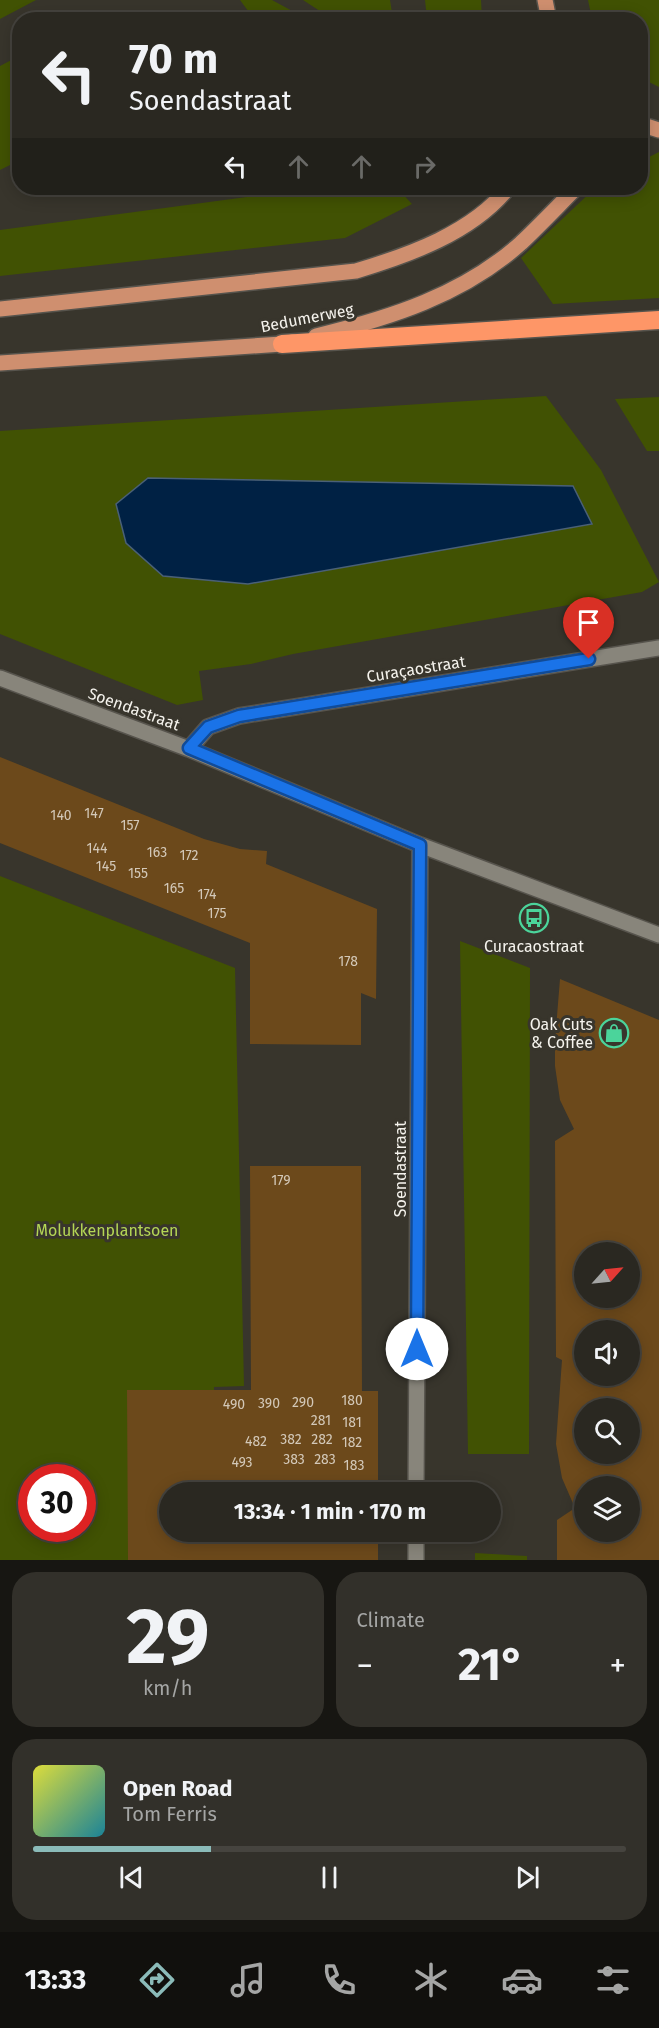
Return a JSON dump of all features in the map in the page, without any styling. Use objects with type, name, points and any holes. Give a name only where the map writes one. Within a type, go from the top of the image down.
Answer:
[{"type":"highway","points":[[282,344],[659,320]]},
{"type":"main road","points":[[0,309],[356,271],[399,258],[439,240],[476,217],[500,195]]},
{"type":"main road","name":"Bedumerweg","points":[[0,363],[282,344],[370,323],[431,301],[477,276],[521,243],[569,195]]},
{"type":"street","name":"Curaçaostraat","points":[[189,748],[208,727],[239,716],[659,648]]},
{"type":"street","name":"Soendastraat","points":[[0,678],[189,748],[420,845],[659,935]]},
{"type":"street","name":"Soendastraat","points":[[416,1482],[420,845]]},
{"type":"street","points":[[416,1542],[416,1560]]},
{"type":"green space","points":[[0,0],[36,0],[12,12],[0,19]]},
{"type":"green space","points":[[240,0],[272,0],[294,12],[249,12]]},
{"type":"green space","points":[[303,0],[390,0],[392,12],[321,12]]},
{"type":"green space","points":[[425,0],[481,0],[482,12],[426,12]]},
{"type":"green space","points":[[588,0],[659,0],[659,87],[648,82],[648,12],[591,12]]},
{"type":"green space","points":[[12,60],[12,164],[0,170],[0,66]]},
{"type":"green space","points":[[659,152],[659,298],[553,304],[521,258],[588,195],[648,195],[648,158]]},
{"type":"green space","points":[[262,195],[404,195],[412,204],[345,238],[0,276],[0,230]]},
{"type":"green space","points":[[546,396],[601,470],[659,582],[642,592],[293,654],[251,664],[199,671],[203,700],[177,705],[0,634],[0,431]]},
{"type":"green space","points":[[659,397],[659,451],[647,451],[615,399]]},
{"type":"green space","name":"Molukkenplantsoen","points":[[0,876],[235,968],[244,1386],[214,1387],[213,1482],[159,1482],[159,1542],[213,1542],[213,1560],[0,1560]]},
{"type":"green space","points":[[460,941],[530,968],[529,1454],[468,1454]]},
{"type":"green space","points":[[475,1553],[527,1556],[527,1560],[475,1560]]},
{"type":"water","points":[[148,478],[573,486],[592,524],[248,584],[163,576],[126,543],[116,504]]},
{"type":"building","points":[[0,757],[204,839],[240,849],[267,851],[266,864],[377,909],[376,999],[361,993],[361,1045],[250,1044],[250,943],[0,843]]},
{"type":"building","points":[[560,979],[659,1020],[659,1560],[557,1560],[557,1520],[574,1509],[574,1542],[640,1542],[640,1476],[574,1476],[574,1506],[562,1478],[556,1444],[562,1360],[556,1357],[555,1141],[574,1129],[560,1100],[555,1066]]},
{"type":"building","points":[[250,1166],[361,1166],[362,1391],[378,1391],[378,1482],[159,1482],[159,1542],[378,1542],[378,1560],[128,1560],[127,1390],[251,1390]]},
{"type":"place","name":"Curacaostraat","points":[[534,918]]},
{"type":"place","name":"Oak Cuts & Coffee","points":[[614,1033]]},
{"type":"route","points":[[417,1349],[420,845],[189,748],[208,727],[239,716],[589,659]]}]
